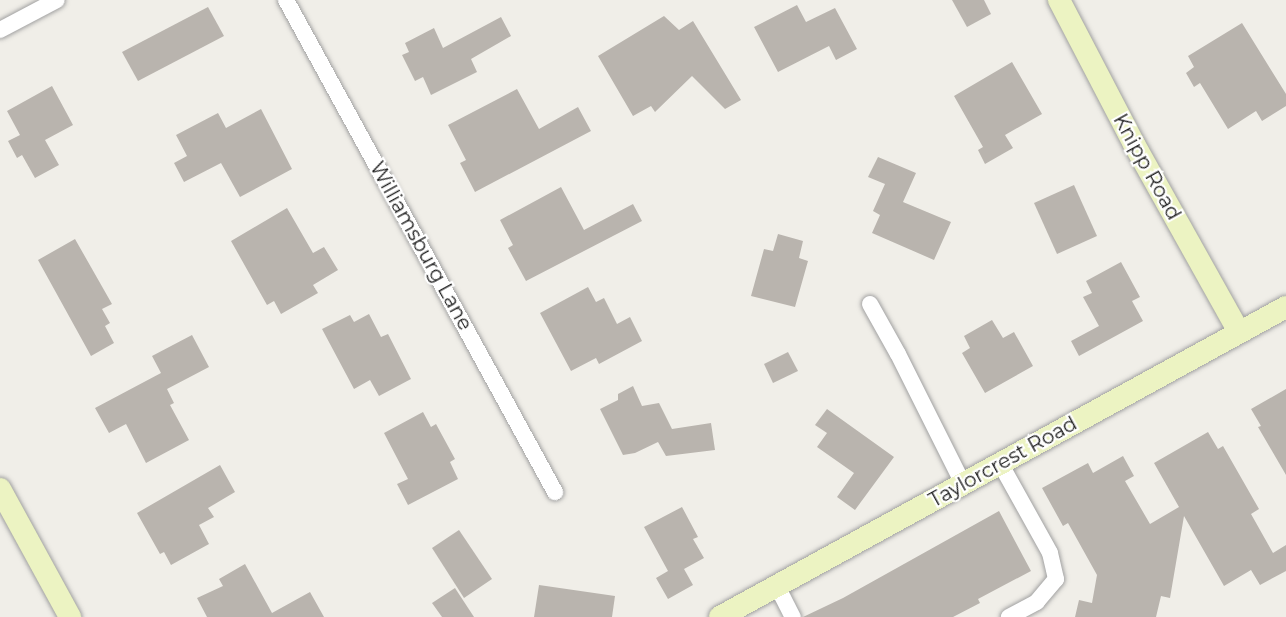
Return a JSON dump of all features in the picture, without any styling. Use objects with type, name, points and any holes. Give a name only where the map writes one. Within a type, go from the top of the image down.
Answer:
[{"type":"street","points":[[0,30],[57,0]]},
{"type":"street","name":"Williamsburg Lane","points":[[286,0],[555,492]]},
{"type":"street","name":"Knipp Road","points":[[1059,0],[1134,144],[1239,332]]},
{"type":"street","points":[[870,303],[963,484]]},
{"type":"street","name":"Taylorcrest Road","points":[[720,617],[1286,307]]},
{"type":"street","points":[[1000,463],[1050,553],[1056,579],[1037,602],[1009,617]]},
{"type":"street","points":[[0,489],[70,617]]},
{"type":"street","points":[[777,586],[793,617]]},
{"type":"building","points":[[952,0],[984,0],[991,14],[967,27]]},
{"type":"building","points":[[797,5],[806,22],[835,8],[857,49],[836,60],[829,46],[778,72],[754,27]]},
{"type":"building","points":[[208,7],[224,36],[138,81],[122,52]]},
{"type":"building","points":[[664,16],[679,30],[693,21],[741,100],[725,109],[692,76],[655,112],[651,106],[633,116],[598,56]]},
{"type":"building","points":[[501,17],[511,36],[471,59],[477,72],[431,95],[423,77],[415,81],[402,55],[409,52],[405,43],[434,28],[443,48]]},
{"type":"building","points":[[1242,23],[1286,94],[1286,106],[1262,121],[1256,111],[1228,129],[1200,83],[1194,87],[1186,73],[1194,67],[1188,56]]},
{"type":"building","points":[[1012,62],[1042,114],[1005,135],[1013,148],[985,164],[978,150],[983,147],[954,96]]},
{"type":"building","points":[[52,86],[73,125],[45,140],[59,165],[35,178],[22,155],[17,158],[8,141],[20,135],[7,111]]},
{"type":"building","points":[[517,89],[539,129],[578,107],[591,131],[475,192],[460,163],[466,160],[448,125]]},
{"type":"building","points":[[261,109],[292,169],[240,197],[221,163],[184,182],[174,163],[187,156],[176,135],[218,113],[226,128]]},
{"type":"building","points":[[878,157],[916,173],[903,202],[951,222],[934,260],[872,233],[880,215],[873,211],[885,184],[868,177]]},
{"type":"building","points":[[1074,185],[1097,236],[1057,254],[1034,203]]},
{"type":"building","points":[[561,187],[584,230],[633,204],[642,221],[526,281],[508,248],[513,245],[500,220]]},
{"type":"building","points":[[287,208],[313,253],[324,247],[338,270],[313,285],[318,293],[281,314],[274,301],[267,305],[231,241]]},
{"type":"building","points":[[778,234],[803,241],[799,258],[808,261],[795,307],[751,296],[764,249],[773,251]]},
{"type":"building","points":[[75,239],[112,304],[102,309],[110,323],[105,326],[114,343],[91,356],[38,260]]},
{"type":"building","points":[[1121,262],[1140,297],[1132,301],[1143,321],[1079,356],[1071,341],[1099,326],[1083,297],[1092,293],[1086,281]]},
{"type":"building","points":[[588,287],[596,302],[604,298],[617,324],[630,317],[642,341],[599,364],[596,358],[571,371],[540,313]]},
{"type":"building","points":[[369,314],[381,337],[388,334],[411,379],[379,396],[370,380],[354,389],[322,329],[350,315],[354,322]]},
{"type":"building","points":[[992,320],[1003,338],[1014,332],[1033,366],[985,393],[962,353],[970,348],[964,336]]},
{"type":"building","points":[[192,335],[209,367],[167,389],[174,403],[170,405],[189,440],[146,463],[126,424],[109,433],[95,408],[161,373],[152,356]]},
{"type":"building","points":[[788,352],[798,371],[773,383],[764,364]]},
{"type":"building","points":[[633,386],[642,406],[659,403],[672,429],[711,423],[715,450],[666,456],[658,442],[635,453],[623,455],[600,409],[618,400],[618,394]]},
{"type":"building","points":[[1286,389],[1286,475],[1258,427],[1261,426],[1251,409]]},
{"type":"building","points":[[827,409],[894,457],[855,510],[837,497],[854,473],[817,447],[827,433],[815,425]]},
{"type":"building","points":[[423,412],[431,427],[436,424],[455,459],[450,462],[458,479],[408,505],[397,484],[408,479],[384,433]]},
{"type":"building","points":[[1208,432],[1218,449],[1223,446],[1259,509],[1251,514],[1273,553],[1286,545],[1286,571],[1260,585],[1251,570],[1224,586],[1184,516],[1170,598],[1161,596],[1156,617],[1075,617],[1079,600],[1092,603],[1097,575],[1068,523],[1063,526],[1042,488],[1088,463],[1093,473],[1123,456],[1134,476],[1125,481],[1150,524],[1179,507],[1154,463]]},
{"type":"building","points":[[220,465],[235,492],[208,508],[214,517],[199,525],[209,544],[171,565],[164,552],[160,554],[137,513]]},
{"type":"building","points":[[682,507],[698,537],[693,539],[704,558],[684,569],[693,585],[668,599],[656,578],[668,571],[644,527]]},
{"type":"building","points":[[999,511],[1031,571],[978,599],[980,603],[953,617],[803,617],[843,598]]},
{"type":"building","points":[[459,530],[492,579],[464,598],[432,548]]},
{"type":"building","points":[[245,564],[272,613],[310,592],[324,617],[207,617],[197,598],[223,586],[219,579]]},
{"type":"building","points":[[539,585],[615,596],[612,617],[534,617]]},
{"type":"building","points":[[455,588],[474,617],[442,617],[432,603]]}]
